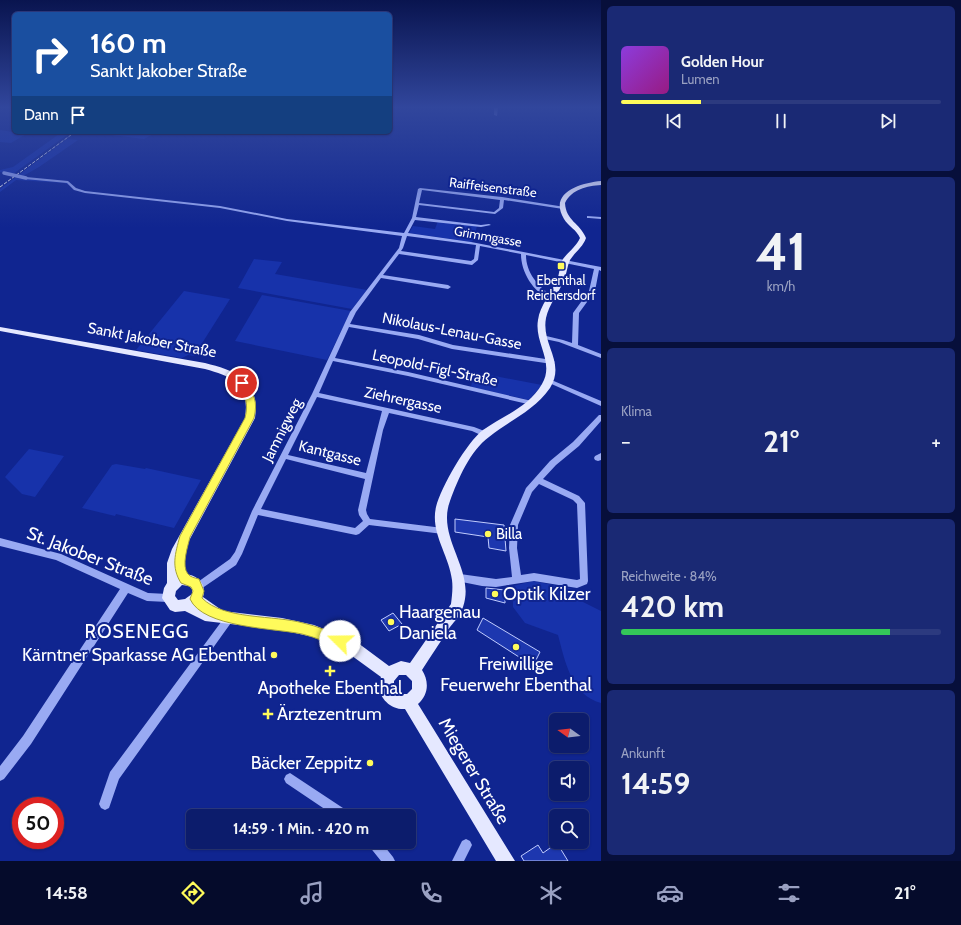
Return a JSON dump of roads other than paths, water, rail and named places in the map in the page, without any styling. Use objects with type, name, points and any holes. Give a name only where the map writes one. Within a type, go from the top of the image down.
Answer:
[{"type":"main road","points":[[412,672],[457,606],[461,590],[460,578],[440,522],[442,505],[469,451],[485,434],[532,403],[549,381],[552,362],[542,337],[542,319],[550,297],[559,284],[565,262],[583,238],[582,234],[566,219],[563,208],[565,197],[573,190],[585,185],[601,183]]},
{"type":"main road","name":"Sankt Jakober Straße","points":[[0,329],[205,366],[228,374],[242,383],[251,398],[252,408],[250,418],[175,556],[173,584],[170,588],[168,598]]},
{"type":"main road","name":"Sankt Jakober Straße","points":[[185,536],[180,556],[179,568],[185,579]]},
{"type":"main road","points":[[173,584],[185,579],[195,583],[194,597],[205,615],[282,624],[320,633],[353,648],[389,674]]},
{"type":"main road","points":[[168,598],[175,606],[194,597]]},
{"type":"main road","points":[[400,668],[412,672],[420,685],[416,698],[409,702],[402,702],[395,699],[388,693],[386,684],[389,674],[400,668]]},
{"type":"main road","name":"Miegerer Straße","points":[[409,702],[506,861]]},
{"type":"street","name":"Grimmgasse","points":[[2,173],[26,178],[68,182],[75,189],[85,192],[220,208],[280,218],[478,245],[599,269]]},
{"type":"street","name":"Jamnigweg","points":[[194,597],[233,562],[238,554],[256,511],[315,394],[355,309],[398,252],[414,218],[420,189]]},
{"type":"street","name":"Raiffeisenstraße","points":[[420,189],[502,198],[563,208]]},
{"type":"street","points":[[418,204],[495,213],[501,208],[502,198]]},
{"type":"street","points":[[589,217],[601,218]]},
{"type":"street","points":[[414,218],[481,226],[489,225]]},
{"type":"street","points":[[398,252],[472,263],[476,260],[478,245]]},
{"type":"street","points":[[523,253],[524,264],[531,280],[550,297]]},
{"type":"street","points":[[575,346],[576,313],[592,291],[599,269]]},
{"type":"street","points":[[380,276],[448,287]]},
{"type":"street","name":"Nikolaus-Lenau-Gasse","points":[[348,325],[419,337],[452,347],[552,362]]},
{"type":"street","points":[[542,337],[575,346],[601,356]]},
{"type":"street","name":"Leopold-Figl-Straße","points":[[332,359],[429,379],[532,403]]},
{"type":"street","points":[[549,381],[601,404]]},
{"type":"street","name":"Ziehrergasse","points":[[315,394],[474,429],[485,434]]},
{"type":"street","name":"Kantgasse","points":[[368,522],[362,515],[362,510],[386,410]]},
{"type":"street","points":[[517,578],[513,548],[514,525],[529,490],[537,480],[599,422]]},
{"type":"street","name":"Kantgasse","points":[[283,456],[369,477]]},
{"type":"street","points":[[460,578],[496,583],[510,582],[517,578],[534,577],[577,584],[584,581],[581,503],[576,498],[537,480]]},
{"type":"street","points":[[256,511],[356,532],[368,522],[443,531]]},
{"type":"street","name":"St. Jakober Straße","points":[[0,542],[58,557],[126,588],[153,598],[168,598]]},
{"type":"street","points":[[0,775],[27,740],[126,588]]},
{"type":"street","points":[[105,804],[114,776],[230,617]]},
{"type":"street","points":[[290,779],[335,809]]},
{"type":"street","points":[[458,861],[466,845]]},
{"type":"street","points":[[379,849],[389,861]]},
{"type":"railway","points":[[0,187],[53,148]]},
{"type":"place","name":"Ebenthal Reichersdorf","points":[[561,266]]},
{"type":"place","name":"Billa","points":[[488,534]]},
{"type":"place","name":"Optik Kilzer","points":[[495,594]]},
{"type":"place","name":"Haargenau Daniela","points":[[391,622]]},
{"type":"place","name":"Freiwillige Feuerwehr Ebenthal","points":[[516,647]]},
{"type":"place","name":"Kärntner Sparkasse AG Ebenthal","points":[[274,655]]},
{"type":"place","name":"Apotheke Ebenthal","points":[[330,671]]},
{"type":"place","name":"Ärztezentrum","points":[[268,714]]},
{"type":"place","name":"Bäcker Zeppitz","points":[[370,763]]},
{"type":"district","name":"ROSENEGG","points":[[137,631]]}]
